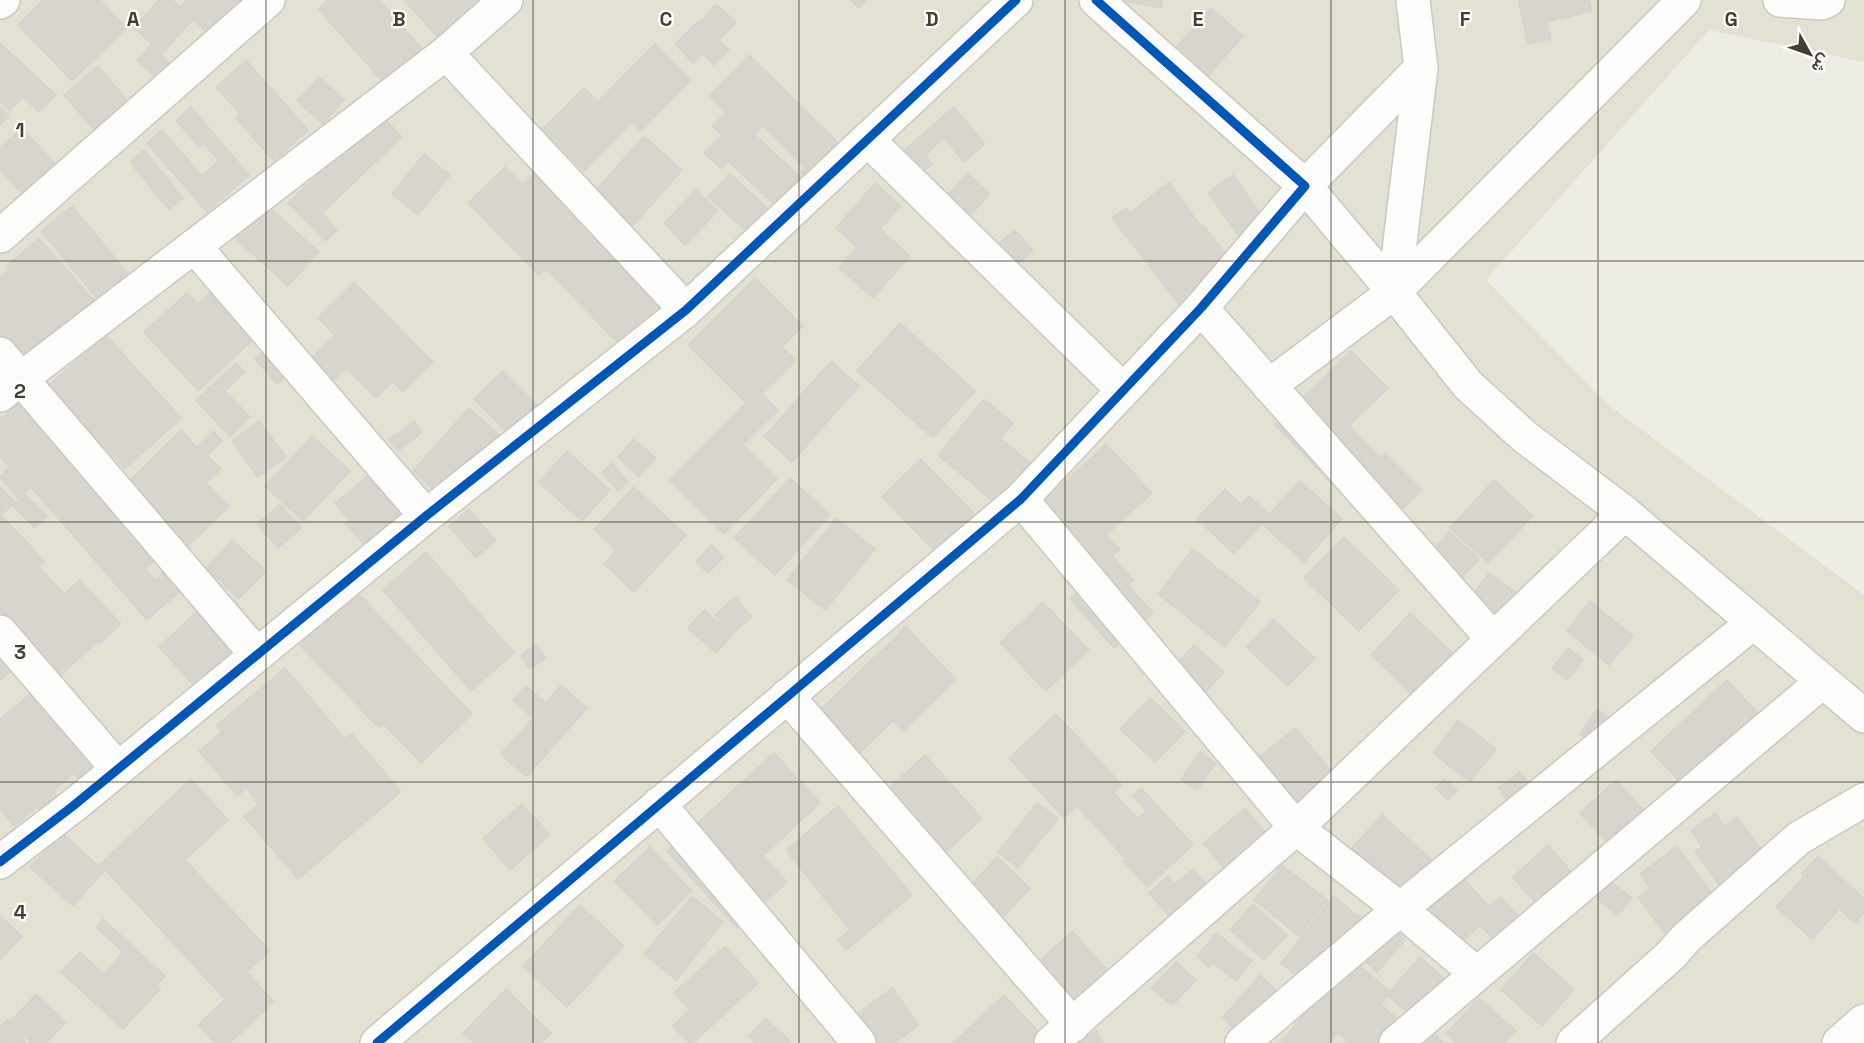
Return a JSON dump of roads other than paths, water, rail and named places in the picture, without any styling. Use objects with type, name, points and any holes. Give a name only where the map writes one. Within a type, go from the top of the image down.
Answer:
[{"type":"street","points":[[0,236],[268,0]]},
{"type":"street","points":[[11,387],[446,53],[506,0]]},
{"type":"street","points":[[0,862],[118,769],[426,516],[687,310],[1016,0]]},
{"type":"street","points":[[1096,0],[1305,186],[1468,385],[1526,437],[1625,513],[1864,716]]},
{"type":"street","points":[[1394,292],[1420,68],[1413,0]]},
{"type":"street","points":[[1269,386],[1394,292],[1684,0]]},
{"type":"street","points":[[1780,0],[1822,3],[1828,0]]},
{"type":"street","points":[[446,53],[687,310]]},
{"type":"street","points":[[377,1043],[1021,499],[1201,308],[1305,186],[1420,68]]},
{"type":"street","points":[[867,140],[1123,390]]},
{"type":"street","points":[[194,246],[426,516]]},
{"type":"street","points":[[1201,308],[1493,639]]},
{"type":"street","points":[[0,354],[11,387],[257,655]]},
{"type":"street","points":[[1021,499],[1296,828],[1401,909],[1477,974]]},
{"type":"street","points":[[787,696],[1062,1034],[1296,828],[1625,513]]},
{"type":"street","points":[[1242,1043],[1401,909],[1754,622]]},
{"type":"street","points":[[0,632],[118,769]]},
{"type":"street","points":[[1396,1043],[1823,681]]},
{"type":"street","points":[[1573,1043],[1671,955],[1686,938],[1799,838],[1864,800]]},
{"type":"street","points":[[658,804],[860,1043]]},
{"type":"street","points":[[1839,1043],[1864,1021]]}]
